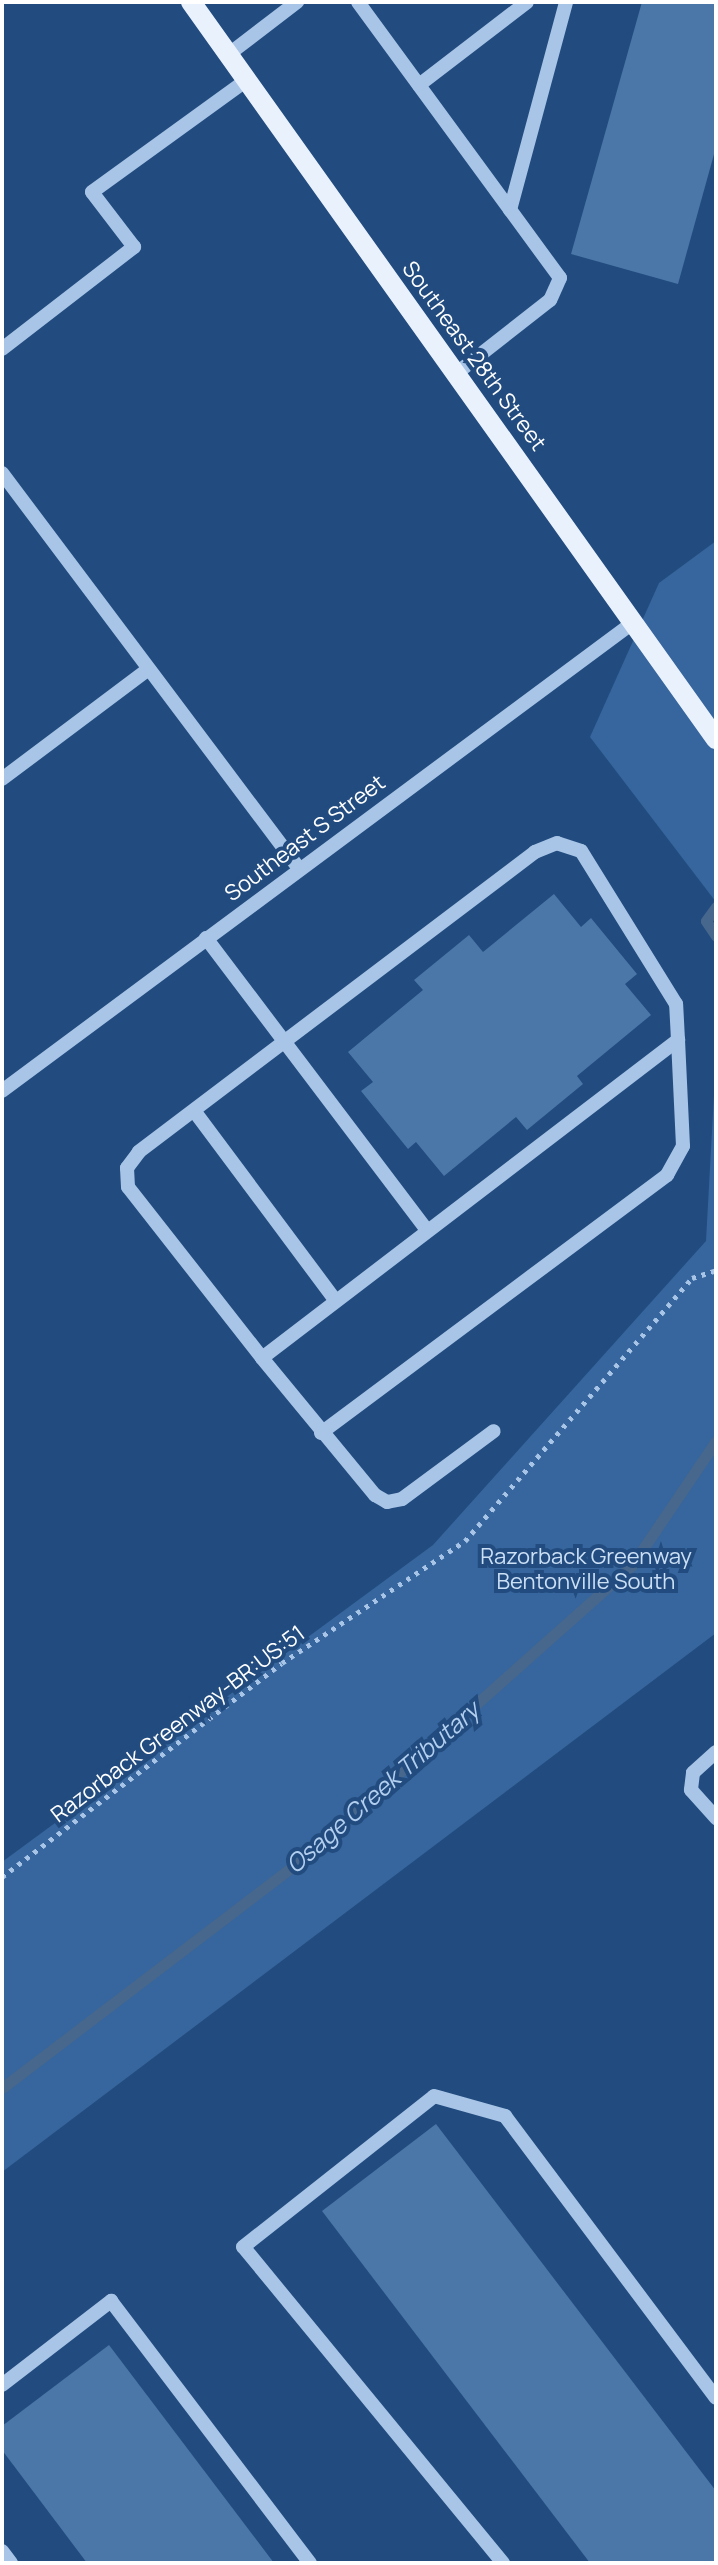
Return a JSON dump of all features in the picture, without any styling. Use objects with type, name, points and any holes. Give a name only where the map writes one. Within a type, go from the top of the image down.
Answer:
[{"type":"main road","name":"Southeast 28th Street","points":[[191,2],[635,621],[716,739]]},
{"type":"street","points":[[229,54],[297,2]]},
{"type":"street","points":[[358,2],[560,278],[557,290],[457,373]]},
{"type":"street","points":[[419,85],[527,2]]},
{"type":"street","points":[[510,210],[566,2]]},
{"type":"street","points":[[2,349],[134,247],[92,192],[247,80]]},
{"type":"street","points":[[2,473],[147,670],[299,868]]},
{"type":"street","name":"Southeast S Street","points":[[2,1091],[635,621]]},
{"type":"street","points":[[2,779],[147,670]]},
{"type":"street","points":[[321,1433],[667,1175],[683,1146],[676,1004],[581,851],[557,843],[535,852],[286,1044],[139,1152],[127,1168],[128,1187],[321,1433],[375,1495],[387,1502],[402,1499],[494,1431]]},
{"type":"street","points":[[206,938],[426,1229]]},
{"type":"street","points":[[262,1358],[426,1229],[678,1040]]},
{"type":"street","points":[[195,1112],[335,1300]]},
{"type":"street","points":[[716,1752],[693,1773],[691,1790],[716,1818]]},
{"type":"street","points":[[503,2563],[243,2247],[434,2096],[505,2116],[716,2398]]},
{"type":"street","points":[[2,2385],[111,2301],[310,2563]]},
{"type":"street","points":[[2,2551],[11,2563]]},
{"type":"path","name":"Razorback Greenway-BR:US:51","points":[[2,1877],[282,1663],[465,1541],[692,1278],[716,1270]]},
{"type":"green space","points":[[716,541],[716,902],[590,737],[659,583]]},
{"type":"green space","name":"Razorback Greenway Bentonville South","points":[[716,1058],[716,1633],[2,2172],[2,1862],[433,1545],[706,1241]]},
{"type":"building","points":[[642,2],[716,2],[716,147],[678,284],[571,254]]},
{"type":"building","points":[[554,894],[581,927],[591,918],[637,974],[625,984],[651,1015],[577,1076],[583,1084],[527,1130],[516,1117],[444,1176],[416,1142],[408,1149],[361,1091],[373,1082],[348,1052],[423,990],[414,980],[469,935],[483,952]]},
{"type":"building","points":[[436,2124],[716,2491],[716,2563],[590,2563],[322,2211]]},
{"type":"building","points":[[109,2345],[274,2563],[87,2563],[2,2450],[2,2426]]},
{"type":"waterway","name":"Osage Creek Tributary","points":[[716,907],[706,921],[716,936]]},
{"type":"waterway","name":"Osage Creek Tributary","points":[[2,2088],[299,1862],[632,1565],[716,1441]]}]
